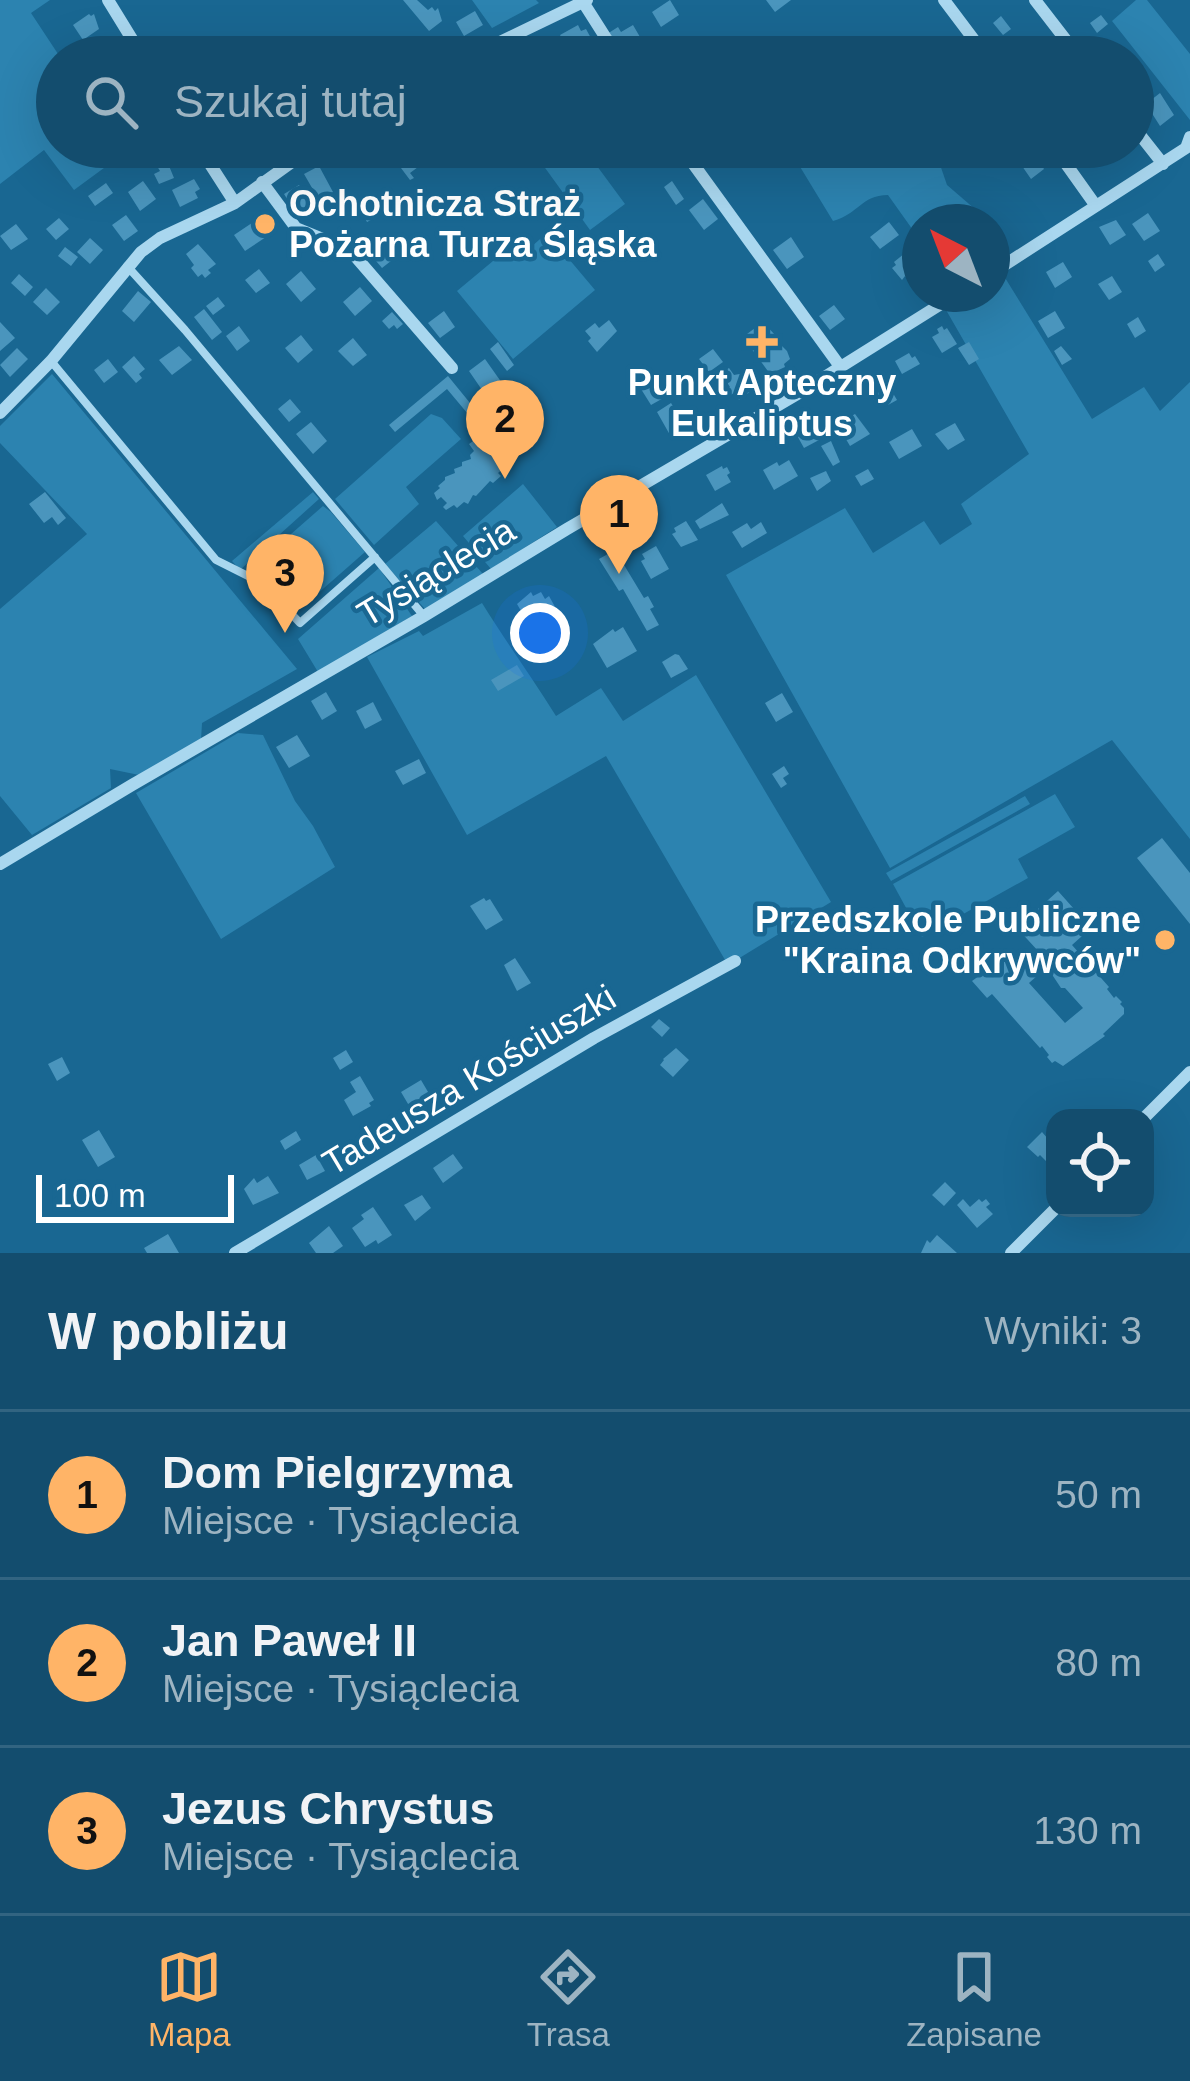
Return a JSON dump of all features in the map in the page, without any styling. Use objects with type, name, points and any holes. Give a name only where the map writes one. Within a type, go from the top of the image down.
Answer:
[{"type":"street","points":[[107,0],[130,36]]},
{"type":"street","points":[[944,0],[971,36]]},
{"type":"street","points":[[1035,0],[1063,36]]},
{"type":"street","points":[[512,36],[585,1],[606,36]]},
{"type":"street","points":[[1010,261],[1186,148],[1190,136]]},
{"type":"street","points":[[1154,152],[1163,164]]},
{"type":"street","points":[[213,168],[235,203]]},
{"type":"street","points":[[0,412],[51,361],[127,266],[160,238],[235,203],[282,168]]},
{"type":"street","points":[[696,168],[839,365]]},
{"type":"street","points":[[1069,168],[1096,206]]},
{"type":"street","points":[[262,182],[296,228],[355,256],[452,368]]},
{"type":"street","name":"Tysiąclecia","points":[[0,864],[799,393],[927,312]]},
{"type":"street","name":"Tadeusza Kościuszki","points":[[235,1253],[594,1038],[735,961]]},
{"type":"street","points":[[1153,1109],[1190,1072]]},
{"type":"street","points":[[1011,1253],[1047,1217]]},
{"type":"lane","points":[[127,266],[424,616]]},
{"type":"lane","points":[[51,361],[216,560],[262,583],[300,623],[376,557]]},
{"type":"shaded area","points":[[0,0],[50,0],[31,13],[46,36],[36,36],[36,156],[0,184]]},
{"type":"shaded area","points":[[472,0],[536,0],[539,3],[492,28]]},
{"type":"shaded area","points":[[1136,0],[1147,0],[1190,54],[1190,120],[1154,74],[1154,36],[1124,36],[1112,21]]},
{"type":"shaded area","points":[[58,168],[104,168],[74,190]]},
{"type":"shaded area","points":[[545,168],[598,168],[625,204],[590,230]]},
{"type":"shaded area","points":[[801,168],[941,168],[947,185],[969,204],[902,204],[902,215],[888,195],[871,198],[833,221]]},
{"type":"shaded area","points":[[547,233],[595,290],[513,359],[457,291],[505,251],[515,261]]},
{"type":"shaded area","points":[[1010,286],[1092,419],[1144,387],[1160,411],[1190,382],[1190,839],[1112,740],[890,868],[726,575],[845,508],[873,553],[924,521],[940,545],[972,524],[961,504],[1029,454],[947,312],[1010,312]]},
{"type":"shaded area","points":[[52,374],[297,669],[202,723],[201,740],[139,775],[110,769],[111,788],[32,835],[0,796],[0,609],[87,534],[0,443],[0,426]]},
{"type":"shaded area","points":[[431,414],[442,418],[461,439],[406,487],[419,504],[374,545],[335,499]]},
{"type":"shaded area","points":[[523,484],[557,527],[491,569],[463,536]]},
{"type":"shaded area","points":[[313,492],[319,499],[240,570],[232,561]]},
{"type":"shaded area","points":[[323,506],[365,552],[299,610],[251,569]]},
{"type":"shaded area","points":[[436,521],[483,574],[425,609],[385,564]]},
{"type":"shaded area","points":[[379,568],[412,616],[318,672],[298,639]]},
{"type":"shaded area","points":[[482,603],[556,716],[601,688],[623,721],[696,675],[831,902],[728,965],[606,756],[467,835],[367,657],[419,631],[423,636]]},
{"type":"shaded area","points":[[238,733],[263,735],[335,867],[221,939],[136,793]]},
{"type":"shaded area","points":[[1055,794],[1075,827],[1018,859],[1028,878],[922,937],[893,884]]},
{"type":"shaded area","points":[[1025,796],[1030,804],[891,881],[886,873]]},
{"type":"building","points":[[403,0],[417,0],[428,10],[438,8],[442,21],[429,31]]},
{"type":"building","points":[[670,0],[679,15],[661,27],[652,12]]},
{"type":"building","points":[[766,0],[791,0],[775,12]]},
{"type":"building","points":[[475,11],[483,25],[464,36],[456,22]]},
{"type":"building","points":[[94,14],[99,29],[80,36],[73,25]]},
{"type":"building","points":[[1101,15],[1108,24],[1097,33],[1090,23]]},
{"type":"building","points":[[1001,16],[1011,29],[1003,35],[993,23]]},
{"type":"building","points":[[578,25],[590,36],[561,36]]},
{"type":"building","points":[[633,25],[639,36],[607,34],[618,27],[621,32]]},
{"type":"building","points":[[1160,93],[1174,115],[1160,126],[1154,117],[1154,98]]},
{"type":"building","points":[[170,168],[174,178],[159,184],[154,174]]},
{"type":"building","points":[[320,168],[333,192],[319,200],[304,174]]},
{"type":"building","points":[[1023,168],[1043,168],[1044,169],[1031,179]]},
{"type":"building","points":[[194,179],[200,189],[195,192],[198,198],[180,207],[172,190]]},
{"type":"building","points":[[143,181],[156,199],[140,211],[128,192]]},
{"type":"building","points":[[672,181],[684,199],[676,205],[664,187]]},
{"type":"building","points":[[106,183],[113,193],[95,206],[88,196]]},
{"type":"building","points":[[299,185],[311,204],[296,213],[284,194]]},
{"type":"building","points":[[373,197],[382,214],[367,222],[361,210]]},
{"type":"building","points":[[703,199],[718,219],[704,230],[689,210]]},
{"type":"building","points":[[267,213],[278,229],[245,251],[234,235]]},
{"type":"building","points":[[1148,213],[1160,231],[1144,241],[1132,224]]},
{"type":"building","points":[[126,215],[138,231],[124,241],[112,225]]},
{"type":"building","points":[[59,218],[69,229],[56,240],[46,229]]},
{"type":"building","points":[[1116,220],[1126,235],[1110,245],[1099,227]]},
{"type":"building","points":[[889,222],[899,235],[880,249],[870,237]]},
{"type":"building","points":[[16,224],[28,239],[11,250],[0,236]]},
{"type":"building","points":[[379,237],[396,257],[382,268],[365,248]]},
{"type":"building","points":[[791,237],[804,257],[787,269],[773,250]]},
{"type":"building","points":[[90,238],[103,250],[90,264],[77,252]]},
{"type":"building","points":[[198,244],[216,264],[205,278],[198,277],[186,254]]},
{"type":"building","points":[[65,247],[78,257],[71,266],[58,256]]},
{"type":"building","points":[[1158,254],[1165,265],[1155,272],[1148,261]]},
{"type":"building","points":[[902,256],[902,280],[892,268]]},
{"type":"building","points":[[1063,262],[1072,277],[1055,288],[1046,272]]},
{"type":"building","points":[[259,269],[270,283],[256,293],[245,280]]},
{"type":"building","points":[[301,271],[316,289],[301,302],[286,284]]},
{"type":"building","points":[[19,274],[33,287],[25,296],[11,283]]},
{"type":"building","points":[[1112,276],[1122,292],[1109,300],[1098,284]]},
{"type":"building","points":[[360,287],[372,301],[355,316],[343,302]]},
{"type":"building","points":[[46,288],[60,302],[47,315],[33,302]]},
{"type":"building","points":[[138,291],[151,302],[134,322],[122,311]]},
{"type":"building","points":[[218,297],[225,306],[213,315],[206,306]]},
{"type":"building","points":[[834,305],[845,319],[830,330],[819,316]]},
{"type":"building","points":[[204,309],[222,332],[212,340],[194,317]]},
{"type":"building","points":[[444,311],[455,327],[440,338],[428,323]]},
{"type":"building","points":[[1055,311],[1065,328],[1048,338],[1038,321]]},
{"type":"building","points":[[392,312],[403,324],[397,329],[394,325],[389,329],[382,321]]},
{"type":"building","points":[[1138,317],[1146,331],[1135,338],[1127,324]]},
{"type":"building","points":[[609,320],[617,331],[597,352],[585,331]]},
{"type":"building","points":[[0,322],[15,338],[0,351]]},
{"type":"building","points":[[763,322],[790,359],[770,374],[743,337]]},
{"type":"building","points":[[239,326],[250,341],[237,351],[226,336]]},
{"type":"building","points":[[942,326],[957,344],[942,353],[932,337]]},
{"type":"building","points":[[301,335],[313,350],[298,363],[285,348]]},
{"type":"building","points":[[353,338],[367,355],[353,366],[338,351]]},
{"type":"building","points":[[498,342],[514,365],[507,371],[490,349]]},
{"type":"building","points":[[969,342],[979,359],[969,365],[958,348]]},
{"type":"building","points":[[179,346],[192,360],[172,375],[159,360]]},
{"type":"building","points":[[1061,346],[1072,359],[1062,365],[1054,351]]},
{"type":"building","points":[[17,348],[28,359],[10,377],[0,365]]},
{"type":"building","points":[[713,349],[723,362],[709,372],[699,359]]},
{"type":"building","points":[[909,353],[920,364],[902,374],[895,361]]},
{"type":"building","points":[[134,356],[145,369],[136,383],[122,367]]},
{"type":"building","points":[[108,359],[118,372],[104,383],[94,370]]},
{"type":"building","points":[[485,359],[509,393],[493,406],[469,371]]},
{"type":"building","points":[[729,368],[734,375],[745,373],[755,388],[739,400],[725,390],[730,387],[721,373]]},
{"type":"building","points":[[448,376],[479,414],[473,420],[447,389],[395,432],[389,425]]},
{"type":"building","points":[[884,378],[897,400],[888,405],[884,399],[876,404],[867,387]]},
{"type":"building","points":[[657,379],[667,396],[651,405],[641,389]]},
{"type":"building","points":[[290,399],[301,412],[289,422],[278,409]]},
{"type":"building","points":[[671,403],[686,417],[681,419],[685,426],[670,435],[657,412]]},
{"type":"building","points":[[855,414],[870,434],[850,446],[840,429]]},
{"type":"building","points":[[804,419],[819,440],[804,448],[794,430]]},
{"type":"building","points":[[311,422],[327,441],[313,454],[296,434]]},
{"type":"building","points":[[955,423],[965,440],[948,450],[935,434]]},
{"type":"building","points":[[912,429],[922,446],[899,459],[889,442]]},
{"type":"building","points":[[482,438],[491,450],[502,453],[498,466],[505,467],[498,473],[501,476],[473,495],[468,504],[446,510],[447,503],[441,497],[437,500],[434,493],[445,477],[471,459],[474,451],[469,444]]},
{"type":"building","points":[[831,441],[840,462],[833,466],[821,446]]},
{"type":"building","points":[[789,460],[798,476],[774,490],[763,470]]},
{"type":"building","points":[[727,467],[731,482],[715,491],[706,475]]},
{"type":"building","points":[[868,469],[874,479],[861,486],[855,476]]},
{"type":"building","points":[[826,471],[831,481],[817,491],[810,478]]},
{"type":"building","points":[[45,492],[66,518],[58,525],[52,517],[44,523],[29,504]]},
{"type":"building","points":[[722,503],[729,515],[700,529],[695,521]]},
{"type":"building","points":[[638,514],[651,527],[631,540],[622,525]]},
{"type":"building","points":[[686,521],[698,540],[681,547],[672,534]]},
{"type":"building","points":[[761,522],[767,533],[742,548],[732,532],[747,523],[751,529]]},
{"type":"building","points":[[656,546],[669,569],[651,579],[642,554]]},
{"type":"building","points":[[615,550],[654,607],[650,609],[659,625],[647,631],[599,559]]},
{"type":"building","points":[[531,592],[533,596],[541,592],[545,599],[549,596],[562,629],[536,637],[517,604]]},
{"type":"building","points":[[623,627],[637,651],[607,668],[593,644]]},
{"type":"building","points":[[675,654],[688,669],[671,678],[662,662]]},
{"type":"building","points":[[517,665],[524,676],[498,691],[491,680]]},
{"type":"building","points":[[326,692],[337,711],[322,720],[311,701]]},
{"type":"building","points":[[782,693],[793,712],[776,722],[765,703]]},
{"type":"building","points":[[373,702],[382,720],[365,729],[356,711]]},
{"type":"building","points":[[297,735],[310,756],[289,768],[276,747]]},
{"type":"building","points":[[419,759],[426,773],[403,785],[395,771]]},
{"type":"building","points":[[784,766],[789,774],[781,788],[772,774]]},
{"type":"building","points":[[1162,838],[1190,873],[1190,924],[1137,858]]},
{"type":"building","points":[[1058,891],[1091,928],[1072,945],[1124,1008],[1105,1036],[1063,1066],[1052,1063],[1042,1046],[992,994],[987,998],[972,981],[994,965],[989,960],[1000,950],[1018,970],[1039,952],[1017,928]],"holes":[[[1047,967],[1083,1008],[1065,1023],[1029,983]]]},
{"type":"building","points":[[490,899],[503,920],[486,930],[470,906]]},
{"type":"building","points":[[515,958],[531,983],[517,991],[504,965]]},
{"type":"building","points":[[659,1019],[670,1028],[662,1037],[651,1027]]},
{"type":"building","points":[[676,1048],[689,1060],[673,1077],[660,1065]]},
{"type":"building","points":[[346,1050],[353,1062],[340,1070],[333,1058]]},
{"type":"building","points":[[62,1057],[70,1073],[57,1081],[48,1064]]},
{"type":"building","points":[[360,1076],[374,1100],[353,1116],[344,1100],[356,1092],[350,1082]]},
{"type":"building","points":[[421,1080],[431,1097],[411,1109],[401,1092]]},
{"type":"building","points":[[99,1130],[115,1157],[98,1167],[82,1140]]},
{"type":"building","points":[[296,1131],[301,1140],[285,1150],[280,1141]]},
{"type":"building","points":[[1042,1132],[1046,1161],[1038,1157],[1027,1147]]},
{"type":"building","points":[[453,1154],[463,1168],[443,1183],[433,1168]]},
{"type":"building","points":[[316,1155],[325,1171],[307,1180],[299,1165]]},
{"type":"building","points":[[268,1176],[279,1193],[253,1205],[244,1189],[254,1178],[257,1183]]},
{"type":"building","points":[[945,1182],[956,1193],[944,1206],[932,1195]]},
{"type":"building","points":[[422,1195],[431,1208],[415,1221],[404,1205]]},
{"type":"building","points":[[963,1199],[970,1207],[986,1199],[993,1214],[977,1228],[957,1205]]},
{"type":"building","points":[[373,1207],[392,1235],[365,1247],[352,1228]]},
{"type":"building","points":[[329,1226],[343,1246],[333,1253],[316,1253],[309,1243]]},
{"type":"building","points":[[168,1234],[179,1253],[147,1253],[144,1248]]},
{"type":"building","points":[[937,1235],[957,1253],[921,1253],[927,1240],[930,1243]]},
{"type":"place","name":"Ochotnicza Straż Pożarna Turza Śląska","points":[[265,224]]},
{"type":"place","name":"Punkt Apteczny Eukaliptus","points":[[762,342]]},
{"type":"place","name":"Jan Paweł II","points":[[505,479]]},
{"type":"place","name":"Dom Pielgrzyma","points":[[619,574]]},
{"type":"place","name":"Jezus Chrystus","points":[[285,633]]},
{"type":"place","name":"Przedszkole Publiczne \"Kraina Odkrywców\"","points":[[1165,940]]}]
